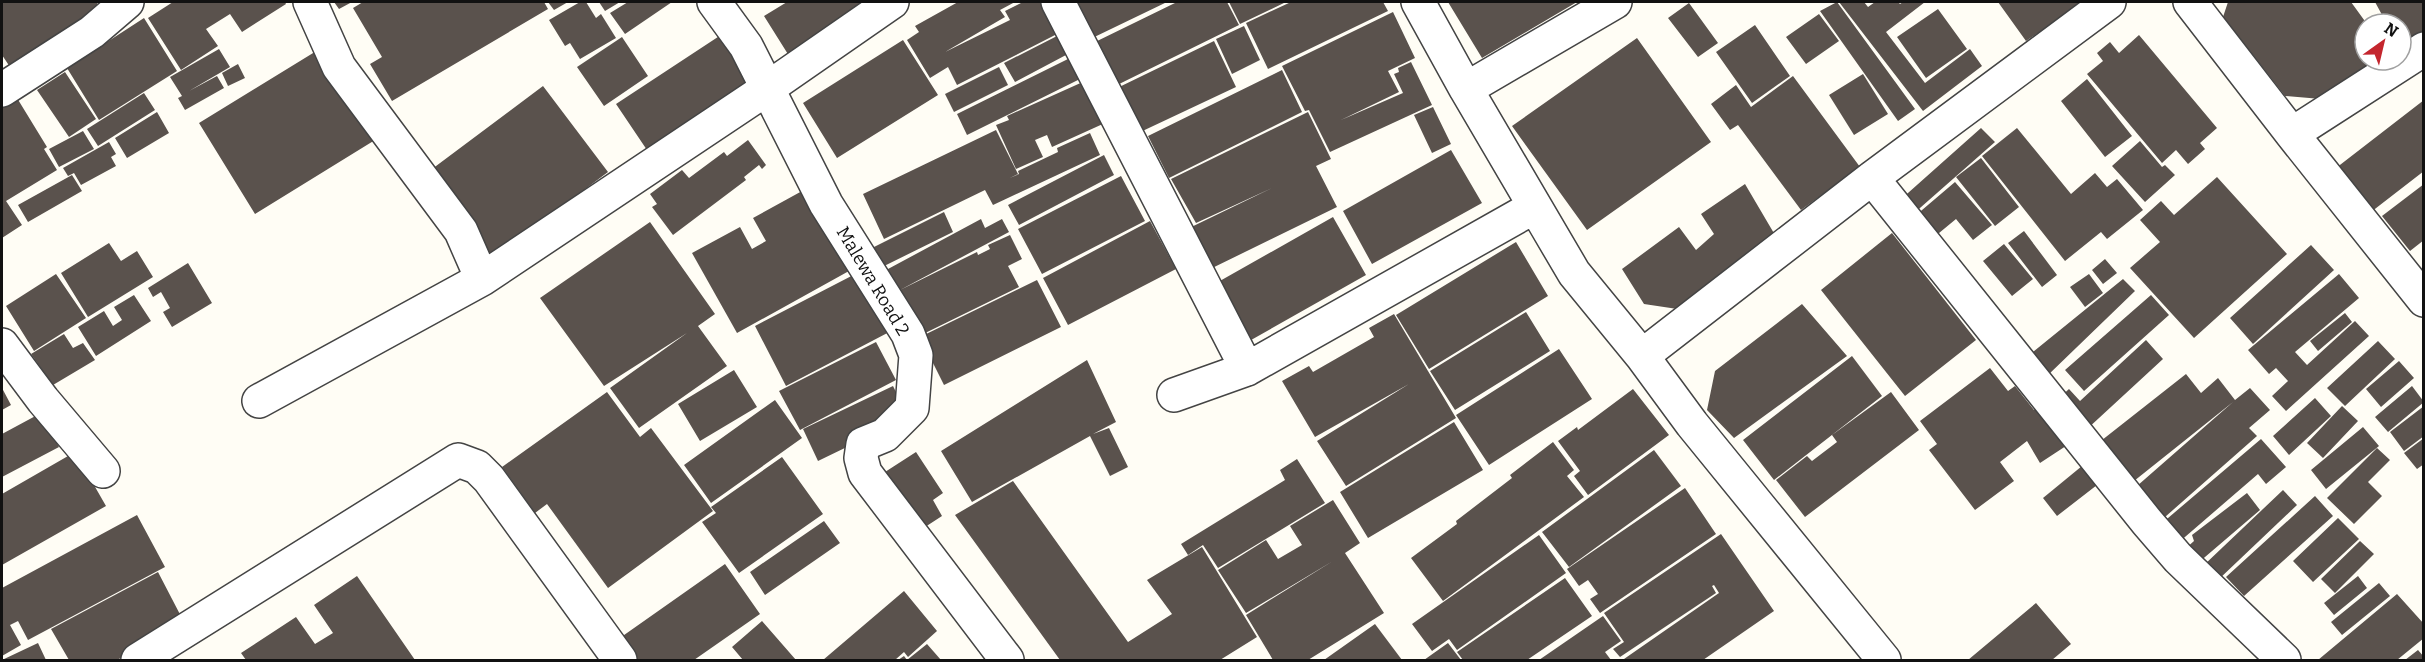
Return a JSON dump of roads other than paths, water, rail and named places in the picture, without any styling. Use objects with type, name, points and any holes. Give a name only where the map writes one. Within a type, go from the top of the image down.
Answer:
[{"type":"street","points":[[2,90],[92,32],[127,2]]},
{"type":"street","points":[[310,2],[339,67],[461,231],[482,279]]},
{"type":"street","name":"Malewa Road 2","points":[[714,2],[746,46],[826,204],[908,334],[916,356],[912,408],[885,435],[863,444],[861,458],[865,473],[1007,660]]},
{"type":"street","points":[[259,401],[482,279],[768,88],[892,2]]},
{"type":"street","points":[[1058,2],[1247,369]]},
{"type":"street","points":[[1418,2],[1466,89],[1574,273],[1692,424],[1884,660]]},
{"type":"street","points":[[1466,89],[1615,2]]},
{"type":"street","points":[[1641,356],[1872,178],[2109,2]]},
{"type":"street","points":[[2190,2],[2424,300]]},
{"type":"street","points":[[2292,134],[2424,49]]},
{"type":"street","points":[[1872,178],[2147,522],[2178,558],[2284,660]]},
{"type":"street","points":[[1174,395],[1247,369],[1534,207]]},
{"type":"street","points":[[2,345],[43,400],[103,471]]},
{"type":"street","points":[[138,660],[458,460],[477,467],[489,479],[620,660]]}]
